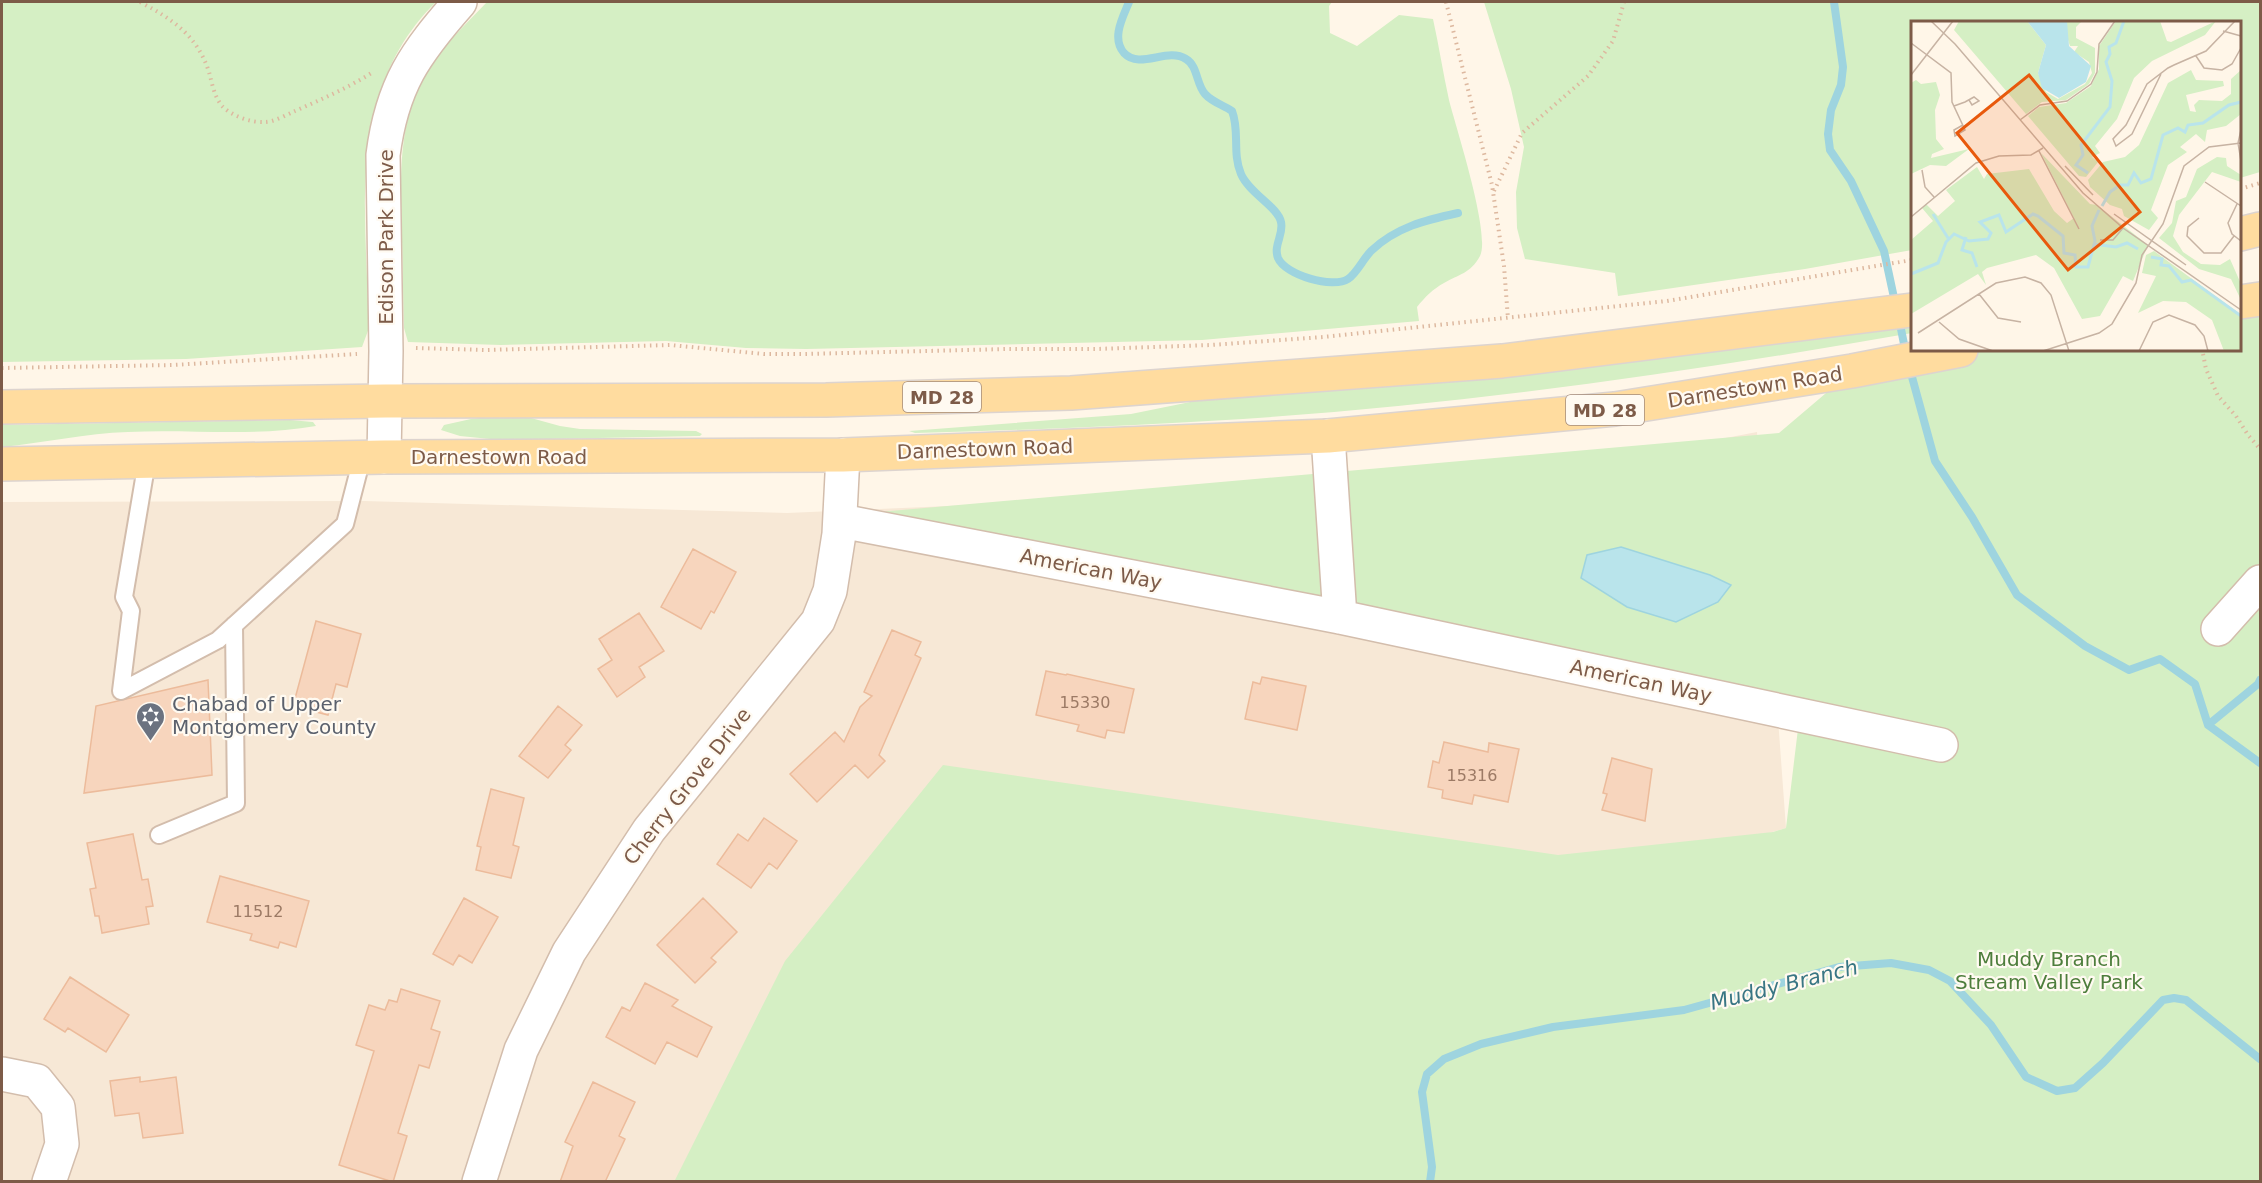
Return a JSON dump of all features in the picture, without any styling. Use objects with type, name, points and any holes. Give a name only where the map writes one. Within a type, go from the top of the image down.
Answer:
[{"type":"main road","points":[[2241,234],[2260,229]]},
{"type":"main road","points":[[2241,302],[2260,299]]},
{"type":"main road","name":"MD 28","points":[[2,408],[385,400],[826,400],[1071,393],[1502,361],[1911,310]]},
{"type":"main road","name":"Darnestown Road","points":[[2,464],[843,454],[1328,436],[1615,409],[1880,366],[1955,351]]},
{"type":"street","name":"Edison Park Drive","points":[[373,458],[385,400],[383,155],[386,131],[401,84],[412,61],[430,36],[460,2]]},
{"type":"street","points":[[1328,436],[1340,617]]},
{"type":"street","name":"Cherry Grove Drive","points":[[479,1182],[521,1050],[569,952],[649,830],[818,621],[830,591],[841,521],[843,454]]},
{"type":"street","name":"American Way","points":[[841,521],[1340,617],[1941,745]]},
{"type":"street","points":[[2218,629],[2260,582]]},
{"type":"street","points":[[2,1074],[37,1081],[58,1107],[62,1144],[49,1182]]},
{"type":"lane","points":[[147,461],[124,597],[131,611],[121,691],[218,640],[345,524],[373,458]]},
{"type":"lane","points":[[159,836],[236,803],[234,625]]},
{"type":"path","points":[[140,2],[169,17],[194,40],[208,70],[213,88],[223,106],[240,118],[265,122],[282,117],[346,88],[373,72],[381,63]]},
{"type":"path","points":[[1446,2],[1494,191],[1508,319]]},
{"type":"path","points":[[1494,191],[1522,133],[1588,76],[1613,41],[1624,2]]},
{"type":"path","points":[[2241,189],[2260,183]]},
{"type":"path","points":[[2,368],[183,365],[412,348],[486,350],[670,345],[764,354],[1211,345],[1501,320],[1667,301],[1911,261]]},
{"type":"path","points":[[2203,354],[2206,369],[2218,396],[2260,449]]},
{"type":"shaded area","points":[[1757,432],[1786,828],[1573,892],[747,1181],[2,1181],[2,502],[364,501],[787,513],[1246,493],[1558,470]]},
{"type":"green space","points":[[2,2],[436,2],[407,37],[387,74],[374,113],[365,198],[369,328],[362,347],[186,359],[2,362]]},
{"type":"green space","points":[[487,2],[1332,2],[1329,6],[1330,33],[1357,46],[1399,15],[1433,19],[1449,100],[1477,204],[1481,226],[1480,256],[1468,270],[1440,285],[1423,300],[1417,307],[1419,321],[1202,340],[806,349],[746,348],[666,341],[501,345],[408,342],[404,328],[401,200],[402,158],[408,118],[414,98],[429,68],[452,38]]},
{"type":"green space","points":[[1484,2],[2260,2],[2260,172],[2241,178],[2241,21],[1911,21],[1911,250],[1805,269],[1618,296],[1615,273],[1525,259],[1517,228],[1516,192],[1524,147],[1511,89]]},
{"type":"green space","name":"Muddy Branch Stream Valley Park","points":[[2260,299],[2260,1181],[674,1182],[785,961],[943,765],[1558,855],[1773,832],[1786,828],[1801,704],[879,512],[1779,433],[1852,371],[1956,351],[2241,351],[2241,302]]},
{"type":"green space","points":[[1911,309],[1911,333],[1746,361],[1579,385],[1327,413],[1120,426],[915,433],[909,431],[1131,414],[1210,398]]},
{"type":"green space","points":[[500,416],[531,418],[580,429],[696,431],[702,434],[700,436],[500,440],[460,436],[441,430],[444,425]]},
{"type":"green space","points":[[290,420],[313,422],[316,426],[246,432],[112,433],[2,447],[2,425]]},
{"type":"water","points":[[1621,547],[1710,575],[1731,585],[1718,602],[1676,622],[1627,607],[1581,578],[1587,555]]},
{"type":"building","points":[[693,549],[736,572],[714,613],[711,611],[701,629],[661,607]]},
{"type":"building","points":[[639,613],[664,651],[639,667],[645,677],[617,697],[598,669],[612,660],[599,639]]},
{"type":"building","points":[[316,621],[361,634],[347,687],[336,684],[328,715],[293,706]]},
{"type":"building","points":[[892,630],[921,642],[915,655],[921,658],[879,755],[885,761],[868,778],[855,765],[817,802],[790,774],[835,732],[844,742],[860,707],[872,696],[864,692]]},
{"type":"building","points":[[1046,671],[1134,689],[1124,733],[1107,730],[1105,738],[1077,731],[1079,725],[1036,715]]},
{"type":"building","points":[[1262,677],[1306,686],[1297,730],[1245,719],[1253,682],[1260,684]]},
{"type":"building","name":"Chabad of Upper Montgomery County","points":[[208,680],[212,775],[84,793],[96,706]]},
{"type":"building","points":[[558,706],[582,725],[565,745],[571,750],[548,778],[519,756]]},
{"type":"building","points":[[1444,742],[1488,752],[1489,743],[1519,749],[1508,802],[1474,795],[1472,804],[1442,798],[1443,790],[1428,787],[1433,761],[1439,763]]},
{"type":"building","points":[[1612,758],[1652,769],[1645,821],[1602,810],[1607,794],[1603,793]]},
{"type":"building","points":[[491,789],[524,798],[513,845],[519,847],[511,878],[476,870],[481,847],[477,846]]},
{"type":"building","points":[[764,818],[797,841],[777,869],[769,863],[751,888],[717,864],[738,834],[748,841]]},
{"type":"building","points":[[133,834],[142,880],[148,879],[153,906],[146,907],[149,924],[102,933],[99,916],[95,916],[90,889],[96,888],[87,843]]},
{"type":"building","points":[[220,876],[309,901],[296,947],[280,942],[278,948],[250,940],[252,934],[207,922]]},
{"type":"building","points":[[464,898],[498,917],[472,963],[459,955],[453,965],[433,954]]},
{"type":"building","points":[[703,898],[737,932],[711,958],[716,962],[695,983],[657,945]]},
{"type":"building","points":[[70,977],[129,1015],[106,1052],[68,1028],[65,1032],[44,1019]]},
{"type":"building","points":[[645,983],[678,1000],[672,1006],[712,1027],[697,1057],[667,1042],[655,1064],[606,1037],[622,1007],[630,1011]]},
{"type":"building","points":[[401,989],[440,1001],[431,1029],[440,1032],[429,1068],[419,1065],[398,1133],[407,1136],[393,1182],[339,1165],[374,1051],[356,1045],[369,1005],[385,1010],[389,1000],[397,1002]]},
{"type":"building","points":[[140,1077],[140,1082],[176,1077],[183,1133],[143,1138],[139,1113],[115,1116],[110,1081]]},
{"type":"building","points":[[593,1082],[635,1102],[619,1136],[625,1139],[605,1182],[560,1182],[573,1146],[565,1142]]},
{"type":"waterway","points":[[1129,2],[1118,34],[1118,41],[1124,53],[1130,58],[1138,59],[1171,55],[1186,59],[1193,66],[1205,94],[1232,111],[1236,126],[1238,166],[1245,181],[1279,216],[1282,227],[1278,258],[1290,270],[1310,279],[1341,282],[1357,270],[1371,251],[1401,230],[1458,213]]},
{"type":"waterway","name":"Muddy Branch","points":[[1834,2],[1843,67],[1841,85],[1831,110],[1828,134],[1830,150],[1851,181],[1884,251],[1896,307]]},
{"type":"waterway","name":"Muddy Branch","points":[[1899,319],[1906,354]]},
{"type":"waterway","name":"Muddy Branch","points":[[1909,366],[1935,461],[1972,517],[2017,595],[2085,646],[2129,670],[2160,659],[2195,684],[2208,725],[2260,763]]},
{"type":"waterway","points":[[2208,725],[2260,680]]},
{"type":"waterway","name":"Muddy Branch","points":[[1430,1182],[1432,1167],[1422,1092],[1427,1074],[1444,1059],[1481,1044],[1553,1027],[1684,1010],[1839,967],[1891,963],[1929,970],[1950,981],[1991,1025],[2026,1077],[2057,1091],[2075,1088],[2103,1063],[2163,1000],[2174,998],[2186,1000],[2260,1059]]},
{"type":"place","name":"Chabad of Upper Montgomery County","points":[[151,742]]}]
